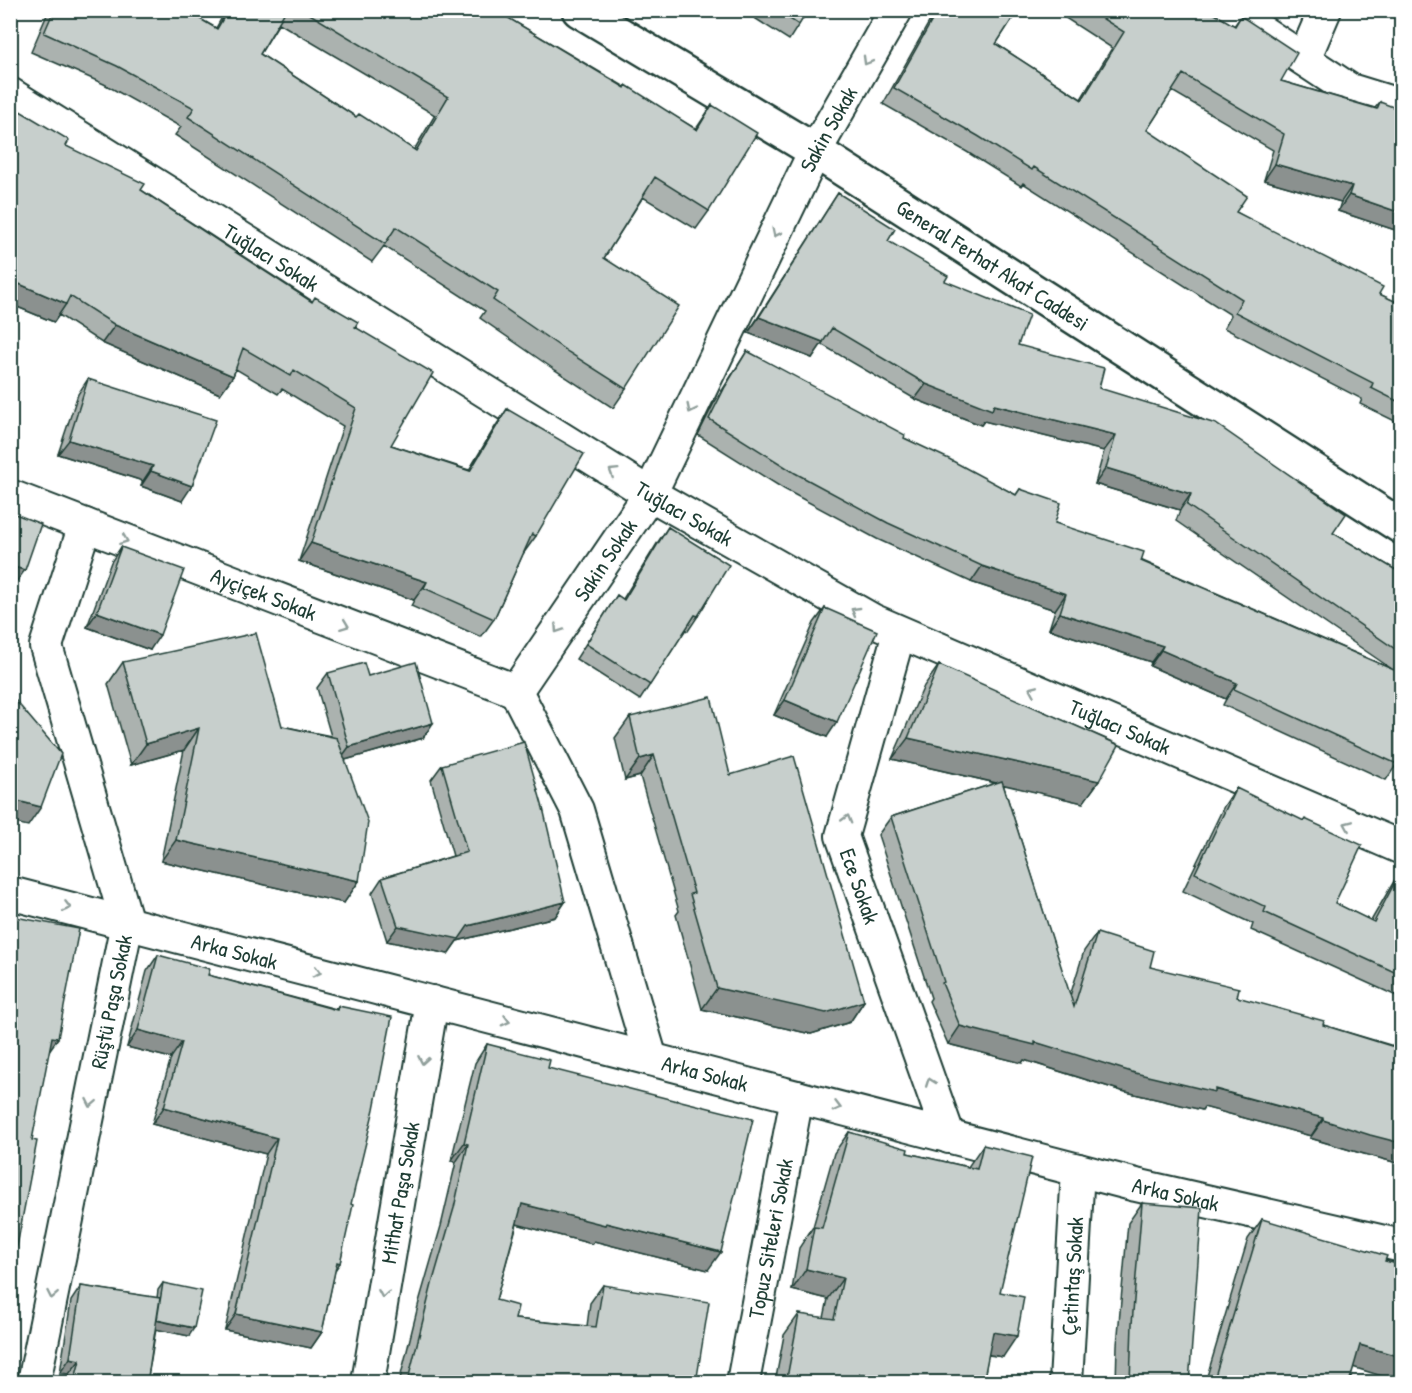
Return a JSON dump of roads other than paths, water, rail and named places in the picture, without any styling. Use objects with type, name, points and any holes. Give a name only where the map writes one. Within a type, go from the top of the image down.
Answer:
[{"type":"street","name":"General Ferhat Akat Caddesi","points":[[579,10],[815,151],[1401,527]]},
{"type":"street","name":"Sakin Sokak","points":[[516,691],[650,494],[815,151],[896,10]]},
{"type":"street","points":[[1229,10],[1350,90],[1401,106]]},
{"type":"street","points":[[1304,59],[1325,10]]},
{"type":"street","name":"Tuğlacı Sokak","points":[[10,94],[650,494],[872,620],[1401,848]]},
{"type":"street","name":"Ayçiçek Sokak","points":[[10,496],[516,691]]},
{"type":"street","name":"Rüştü Paşa Sokak","points":[[34,1383],[127,922],[46,645],[85,525]]},
{"type":"street","name":"Ece Sokak","points":[[899,633],[842,836],[949,1137]]},
{"type":"street","points":[[516,691],[577,810],[651,1059]]},
{"type":"street","name":"Arka Sokak","points":[[10,893],[1078,1170],[1401,1246]]},
{"type":"street","name":"Mithat Paşa Sokak","points":[[368,1383],[432,1002]]},
{"type":"street","name":"Topuz Siteleri Sokak","points":[[744,1383],[797,1097]]},
{"type":"street","name":"Çetintaş Sokak","points":[[1066,1383],[1078,1170]]}]
